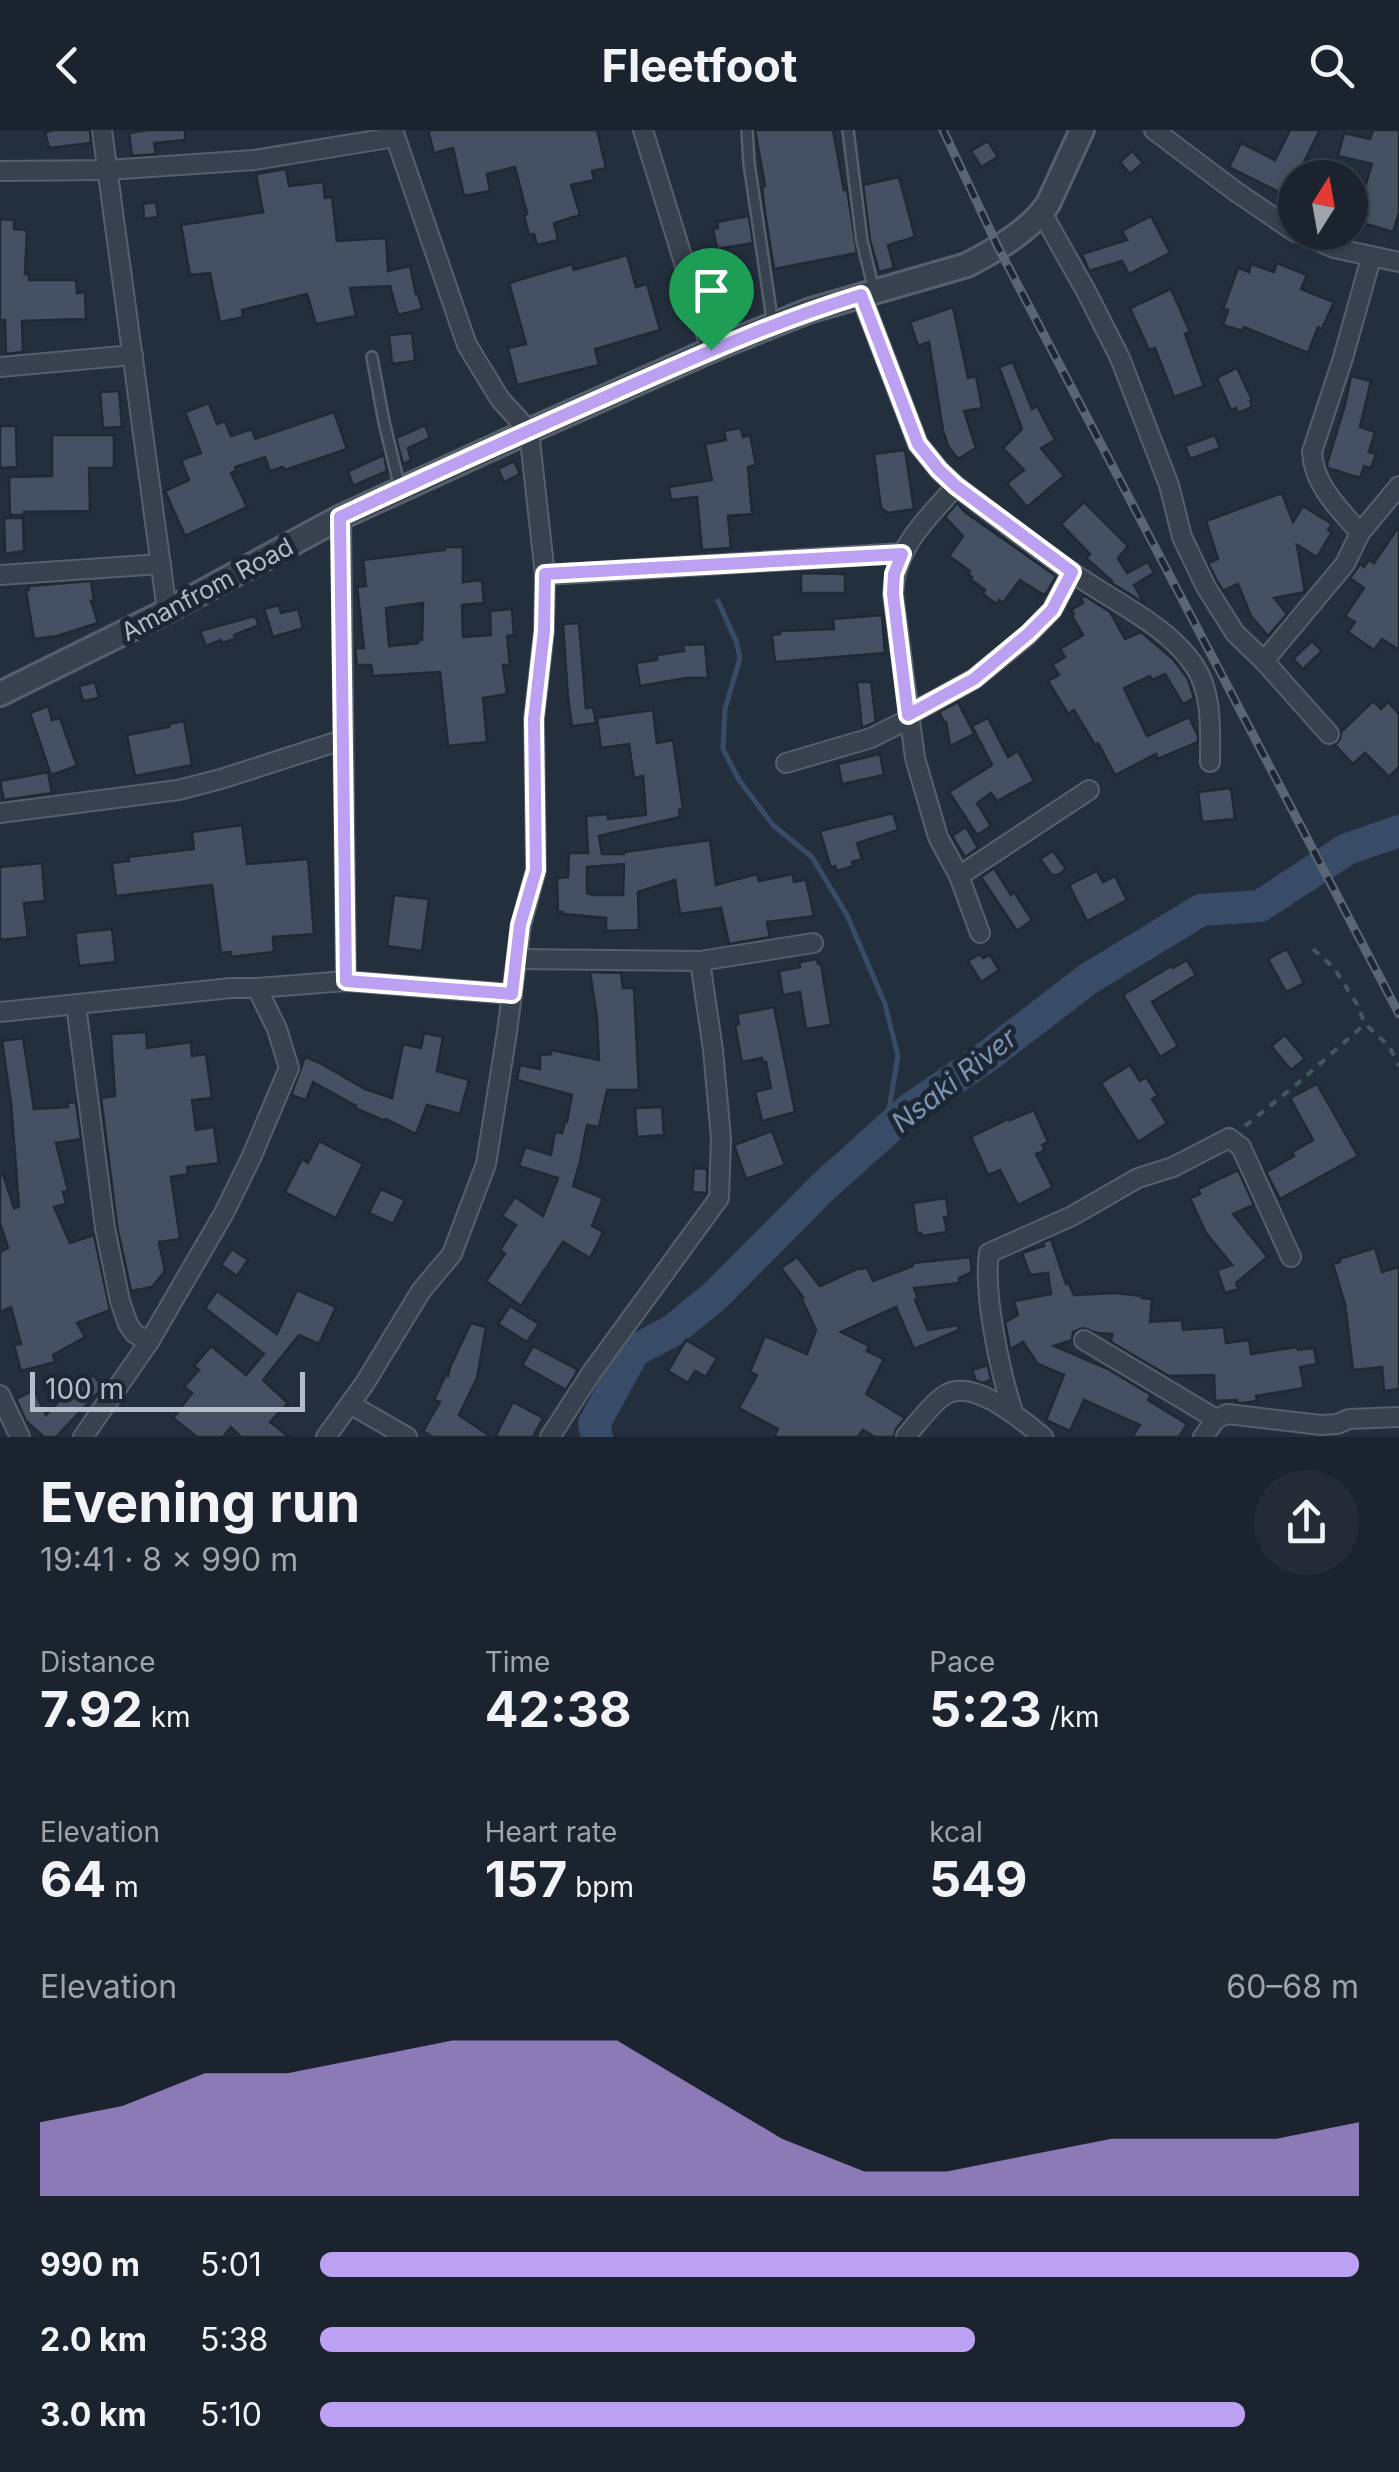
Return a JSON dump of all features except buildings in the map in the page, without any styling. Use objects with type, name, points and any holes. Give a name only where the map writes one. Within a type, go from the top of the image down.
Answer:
[{"type":"street","points":[[102,130],[167,611]]},
{"type":"street","points":[[643,130],[711,350]]},
{"type":"street","name":"Amanfrom Road","points":[[0,694],[400,488],[808,311],[986,256],[1042,213],[1082,130]]},
{"type":"street","points":[[1154,130],[1278,220]]},
{"type":"street","points":[[0,171],[107,170],[254,160],[394,133],[467,344],[500,399],[529,431],[545,574],[544,631],[534,719],[536,870],[520,925],[486,1164],[452,1254],[422,1291],[326,1437]]},
{"type":"street","points":[[1042,213],[1120,358],[1169,485],[1182,536],[1206,587],[1235,633],[1329,734]]},
{"type":"street","points":[[1341,250],[1399,262]]},
{"type":"street","points":[[1360,533],[1320,486],[1312,452],[1371,258]]},
{"type":"street","points":[[868,292],[918,444],[956,486],[1072,572],[1152,625],[1195,666],[1204,685],[1210,716],[1210,762]]},
{"type":"street","points":[[0,366],[133,355]]},
{"type":"street","points":[[956,486],[917,530],[902,554],[894,574],[893,594],[915,758],[938,837],[959,876],[980,933]]},
{"type":"street","points":[[1264,661],[1345,564],[1360,533],[1399,486]]},
{"type":"street","points":[[340,517],[346,981]]},
{"type":"street","points":[[545,574],[902,554]]},
{"type":"street","points":[[0,575],[161,564]]},
{"type":"street","points":[[786,763],[871,738],[974,679],[1052,610],[1072,572]]},
{"type":"street","points":[[0,813],[178,790],[342,740]]},
{"type":"street","points":[[959,876],[1089,790]]},
{"type":"street","points":[[517,959],[700,961],[813,944]]},
{"type":"street","points":[[550,1437],[592,1372],[719,1198],[722,1138],[700,961]]},
{"type":"street","points":[[0,1012],[231,988],[346,981],[512,994]]},
{"type":"street","points":[[83,1437],[149,1342],[224,1213],[289,1068],[277,1029],[257,988]]},
{"type":"street","points":[[76,1004],[105,1228],[120,1301],[134,1333],[149,1342]]},
{"type":"street","points":[[1013,1412],[1002,1380],[986,1273],[989,1252],[1072,1216],[1138,1178],[1173,1167],[1229,1138],[1241,1147],[1291,1258]]},
{"type":"street","points":[[1084,1340],[1216,1419]]},
{"type":"street","points":[[906,1436],[944,1395],[958,1390],[978,1394],[1013,1412],[1043,1437]]},
{"type":"street","points":[[0,1395],[20,1437]]},
{"type":"street","points":[[350,1404],[406,1437]]},
{"type":"street","points":[[1203,1437],[1216,1419],[1227,1414],[1349,1428],[1399,1417]]},
{"type":"lane","points":[[746,130],[774,325]]},
{"type":"lane","points":[[848,130],[868,292]]},
{"type":"lane","points":[[372,357],[400,488]]},
{"type":"path","points":[[1313,949],[1334,968],[1365,1024],[1389,1046],[1399,1066]]},
{"type":"path","points":[[1229,1138],[1365,1024]]},
{"type":"waterway","points":[[718,601],[740,658],[725,709],[723,749],[739,780],[773,825],[812,857],[847,915],[885,1004],[898,1056],[885,1132]]},
{"type":"waterway","name":"Nsaki River","points":[[597,1437],[594,1424],[634,1351],[672,1331],[716,1295],[822,1188],[910,1109],[1088,979],[1201,910],[1260,906],[1347,849],[1399,831]]},
{"type":"railway","points":[[943,130],[998,247],[1399,1014]]},
{"type":"route","points":[[861,295],[918,444],[956,486],[1072,572],[1052,610],[974,679],[908,715],[893,594],[894,574],[902,554],[545,574],[544,631],[534,719],[536,870],[520,925],[512,994],[346,981],[340,517],[711,350],[808,311],[861,295]]}]
